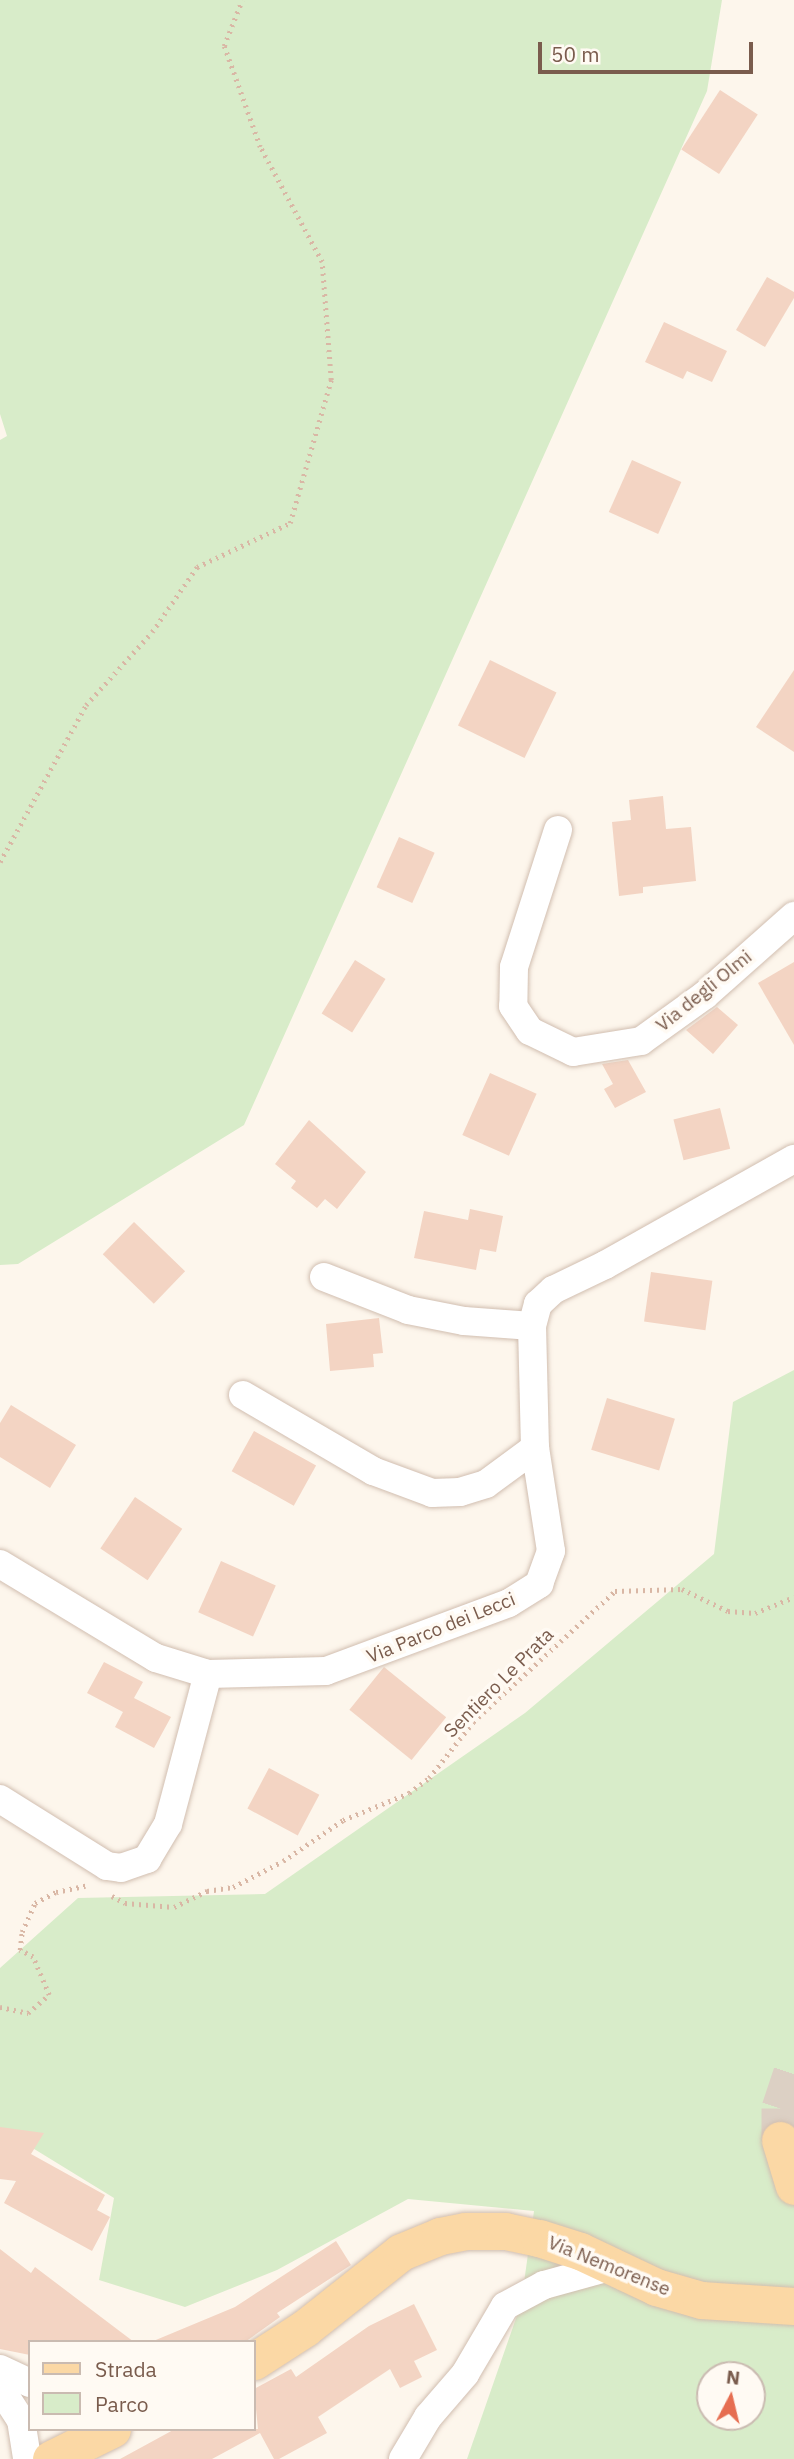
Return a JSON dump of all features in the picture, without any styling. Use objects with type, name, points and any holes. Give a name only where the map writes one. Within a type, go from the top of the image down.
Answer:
[{"type":"main road","name":"Via Nemorense","points":[[256,2360],[305,2328],[393,2258],[439,2236],[477,2231],[518,2233],[580,2251],[656,2287],[701,2300],[794,2306]]},
{"type":"main road","points":[[51,2459],[108,2431]]},
{"type":"street","name":"Via degli Olmi","points":[[558,830],[514,967],[513,1006],[530,1031],[573,1052],[641,1041],[705,995],[794,916]]},
{"type":"street","name":"Via Parco dei Lecci","points":[[0,1564],[156,1658],[208,1674],[326,1671],[465,1621],[532,1590],[548,1569],[551,1551],[535,1448],[532,1326],[538,1304],[553,1290],[606,1265],[794,1159]]},
{"type":"street","points":[[324,1277],[408,1310],[464,1321],[532,1326]]},
{"type":"street","points":[[243,1395],[366,1467],[432,1493],[460,1492],[486,1484],[535,1448]]},
{"type":"street","points":[[0,1800],[107,1866],[121,1868],[147,1859],[157,1849],[168,1824],[208,1674]]},
{"type":"street","points":[[403,2459],[428,2417],[465,2374],[505,2306],[544,2285],[610,2267]]},
{"type":"street","points":[[0,2369],[28,2382]]},
{"type":"street","points":[[0,2388],[25,2417],[27,2459]]},
{"type":"path","points":[[0,862],[86,705],[152,632],[197,567],[290,523],[331,380],[322,262],[260,147],[224,46],[242,0]]},
{"type":"path","name":"Sentiero Le Prata","points":[[102,1891],[125,1903],[174,1907],[207,1891],[233,1887],[283,1861],[342,1819],[409,1793],[429,1778],[473,1722],[615,1591],[682,1589],[728,1611],[755,1613],[794,1597]]},
{"type":"path","points":[[0,2007],[28,2013],[50,1995],[33,1957],[20,1950],[22,1932],[35,1903],[55,1892],[91,1886]]},
{"type":"green space","points":[[0,0],[722,0],[707,91],[244,1125],[18,1264],[0,1265],[0,440],[7,436],[0,414]]},
{"type":"green space","points":[[794,1370],[794,2459],[467,2459],[521,2304],[534,2211],[408,2199],[277,2270],[185,2307],[99,2280],[114,2198],[0,2128],[0,1968],[78,1898],[265,1894],[525,1713],[714,1554],[733,1402]]},
{"type":"building","points":[[720,90],[758,115],[719,174],[681,150]]},
{"type":"building","points":[[767,277],[794,292],[794,298],[765,347],[736,330]]},
{"type":"building","points":[[664,322],[727,351],[712,382],[687,371],[683,379],[645,362]]},
{"type":"building","points":[[632,460],[681,482],[658,534],[609,512]]},
{"type":"building","points":[[490,660],[557,692],[525,758],[458,726]]},
{"type":"building","points":[[794,670],[794,752],[756,727]]},
{"type":"building","points":[[663,796],[666,829],[691,827],[696,881],[643,887],[643,893],[619,896],[612,822],[631,820],[629,800]]},
{"type":"building","points":[[399,837],[435,853],[412,903],[377,887]]},
{"type":"building","points":[[355,960],[386,979],[352,1033],[322,1013]]},
{"type":"building","points":[[794,962],[794,1045],[758,983]]},
{"type":"building","points":[[717,1007],[738,1025],[713,1054],[686,1030]]},
{"type":"building","points":[[628,1060],[646,1092],[615,1108],[604,1089],[613,1084],[602,1064]]},
{"type":"building","points":[[490,1073],[537,1094],[509,1156],[462,1135]]},
{"type":"building","points":[[720,1108],[730,1149],[684,1160],[673,1120]]},
{"type":"building","points":[[309,1120],[366,1172],[337,1209],[325,1199],[317,1208],[291,1188],[296,1181],[275,1164]]},
{"type":"building","points":[[470,1209],[503,1216],[496,1252],[480,1249],[476,1270],[414,1258],[424,1211],[468,1220]]},
{"type":"building","points":[[134,1222],[185,1271],[154,1304],[103,1254]]},
{"type":"building","points":[[651,1272],[712,1281],[705,1330],[644,1322]]},
{"type":"building","points":[[379,1318],[383,1353],[373,1354],[374,1367],[330,1371],[326,1324]]},
{"type":"building","points":[[607,1398],[675,1419],[659,1470],[591,1450]]},
{"type":"building","points":[[11,1405],[76,1445],[50,1488],[0,1457],[0,1423]]},
{"type":"building","points":[[254,1431],[316,1465],[294,1506],[232,1471]]},
{"type":"building","points":[[135,1497],[182,1529],[148,1580],[100,1548]]},
{"type":"building","points":[[221,1561],[276,1585],[253,1637],[198,1612]]},
{"type":"building","points":[[104,1662],[143,1682],[134,1698],[171,1717],[154,1748],[115,1727],[123,1712],[87,1693]]},
{"type":"building","points":[[384,1667],[446,1717],[412,1760],[349,1710]]},
{"type":"building","points":[[269,1768],[319,1795],[298,1835],[247,1809]]},
{"type":"building","points":[[0,2127],[44,2133],[31,2154],[105,2195],[97,2210],[110,2217],[92,2251],[4,2203],[16,2181],[0,2179]]},
{"type":"building","points":[[336,2241],[351,2265],[277,2313],[280,2317],[248,2340],[156,2340],[235,2307]]},
{"type":"building","points":[[0,2249],[31,2273],[35,2267],[131,2340],[28,2340],[28,2355],[0,2349]]},
{"type":"building","points":[[414,2304],[437,2350],[414,2361],[422,2377],[400,2388],[390,2369],[318,2417],[327,2433],[279,2459],[274,2459],[260,2433],[212,2459],[120,2459],[171,2431],[256,2431],[256,2388],[291,2369],[296,2377],[369,2326]]},
{"type":"tunnel","points":[[780,2140],[780,2108],[794,2066]]}]
